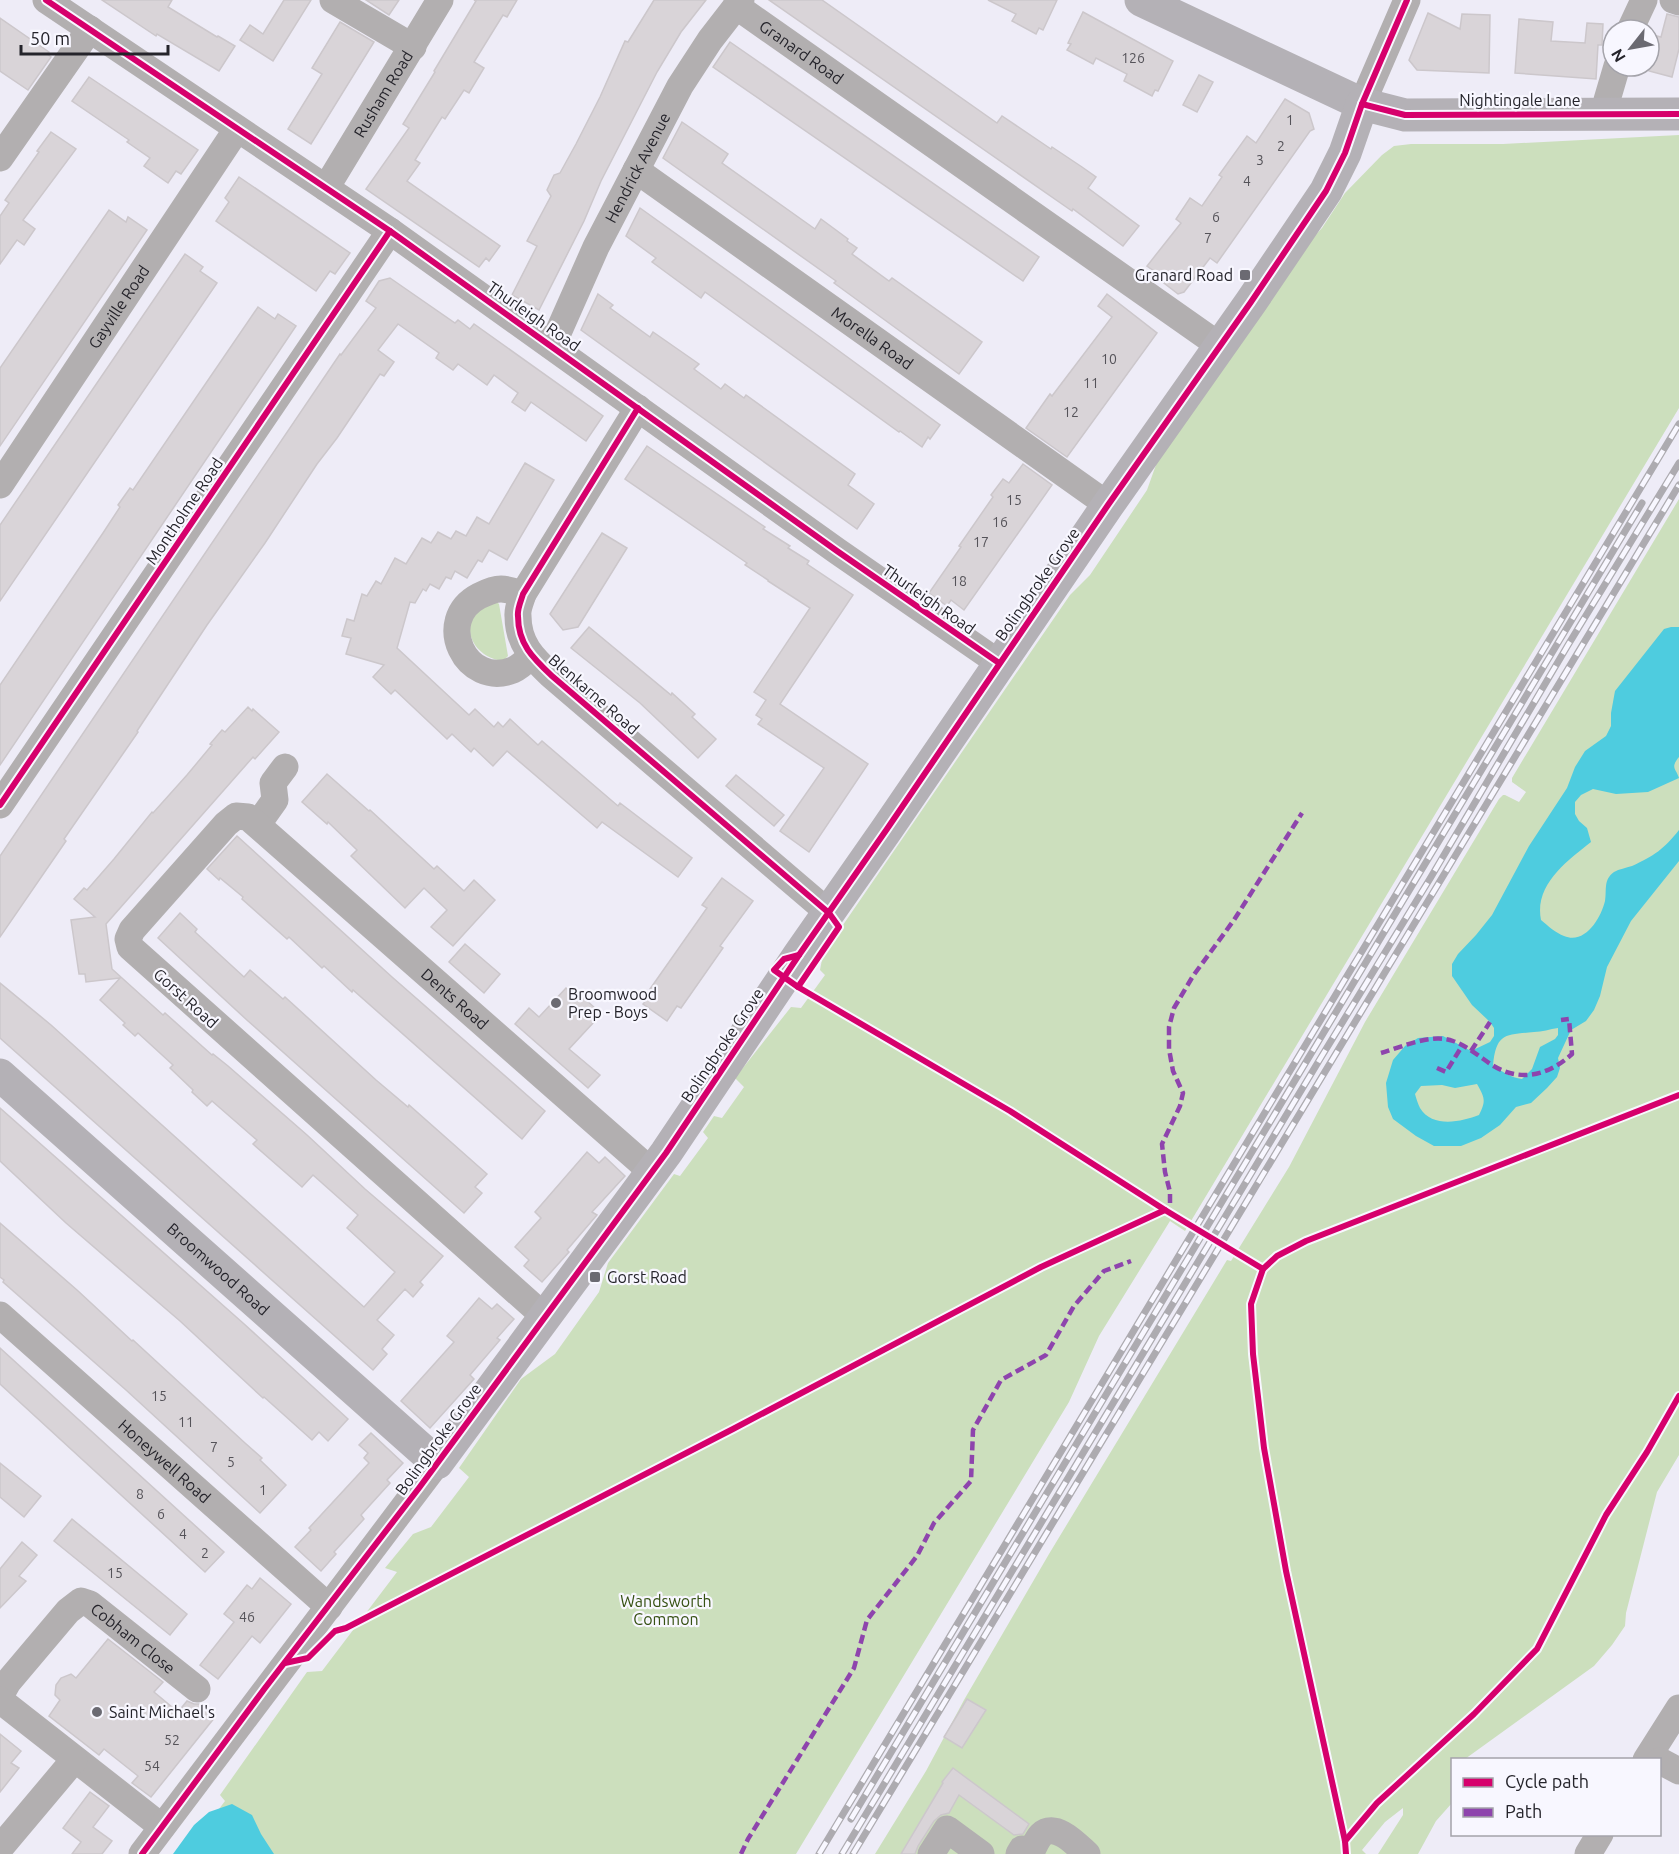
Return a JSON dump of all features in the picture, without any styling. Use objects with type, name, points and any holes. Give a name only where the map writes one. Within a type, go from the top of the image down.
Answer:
[{"type":"main road","name":"Nightingale Lane","points":[[1141,0],[1362,104],[1406,115],[1679,114]]},
{"type":"main road","name":"Bolingbroke Grove","points":[[437,1463],[652,1172],[999,663],[1326,191],[1345,153],[1362,104]]},
{"type":"main road","name":"Broomwood Road","points":[[0,1075],[437,1463]]},
{"type":"street","name":"Thurleigh Road","points":[[46,0],[390,231],[837,551],[999,663]]},
{"type":"street","points":[[333,0],[413,47]]},
{"type":"street","name":"Rusham Road","points":[[326,188],[440,0]]},
{"type":"street","points":[[1362,104],[1407,0]]},
{"type":"street","points":[[1636,18],[1644,0]]},
{"type":"street","points":[[1673,0],[1679,2]]},
{"type":"street","name":"Hendrick Avenue","points":[[550,345],[557,335],[596,247],[680,86],[738,3]]},
{"type":"street","name":"Granard Road","points":[[738,3],[1220,346]]},
{"type":"street","points":[[0,159],[90,29]]},
{"type":"street","points":[[1606,113],[1613,78]]},
{"type":"street","name":"Gayville Road","points":[[0,485],[237,129]]},
{"type":"street","name":"Morella Road","points":[[636,170],[1108,505]]},
{"type":"street","name":"Montholme Road","points":[[0,805],[390,231]]},
{"type":"street","name":"Blenkarne Road","points":[[638,408],[523,594],[517,615],[521,638],[531,656],[570,691],[829,913]]},
{"type":"street","name":"Blenkarne Road","points":[[523,594],[501,589],[485,593],[472,600],[463,609],[456,637],[460,650],[468,661],[482,671],[501,674],[515,669],[531,656]]},
{"type":"street","points":[[258,824],[275,800],[273,783],[285,767]]},
{"type":"street","name":"Gorst Road","points":[[258,824],[248,817],[236,816],[226,824],[132,930],[128,939],[130,948],[545,1317]]},
{"type":"street","name":"Dents Road","points":[[258,824],[652,1172]]},
{"type":"street","name":"Honeywell Road","points":[[0,1315],[329,1607]]},
{"type":"street","name":"Bolingbroke Grove","points":[[142,1854],[437,1463]]},
{"type":"street","name":"Cobham Close","points":[[162,1827],[74,1760],[0,1698],[8,1682],[68,1611],[81,1601],[90,1604],[175,1656],[197,1689]]},
{"type":"street","points":[[1654,1758],[1679,1708]]},
{"type":"street","points":[[0,1848],[74,1760]]},
{"type":"street","points":[[1661,1763],[1679,1771]]},
{"type":"street","points":[[931,1854],[947,1829],[981,1854]]},
{"type":"street","points":[[1019,1854],[1022,1850],[1031,1852],[1040,1836],[1047,1831],[1059,1831],[1087,1854]]},
{"type":"street","points":[[1588,1854],[1599,1836]]},
{"type":"green space","name":"Wandsworth Common","points":[[1679,135],[1679,408],[1185,1231],[1170,1221],[1099,1336],[1069,1402],[796,1854],[185,1854],[225,1801],[220,1795],[307,1672],[322,1671],[397,1572],[385,1568],[413,1534],[431,1527],[469,1477],[459,1468],[521,1379],[555,1354],[599,1292],[608,1263],[674,1174],[680,1176],[708,1138],[703,1132],[714,1116],[722,1118],[744,1087],[735,1078],[791,1007],[801,1008],[825,975],[820,970],[823,954],[1070,595],[1090,575],[1147,490],[1157,462],[1283,270],[1322,228],[1345,193],[1382,155],[1394,146],[1503,144]]},
{"type":"green space","points":[[1679,499],[1679,1455],[1657,1492],[1626,1613],[1625,1626],[1594,1666],[1466,1758],[1451,1758],[1451,1804],[1436,1821],[1418,1854],[1378,1854],[1403,1815],[1403,1808],[1385,1822],[1362,1850],[1366,1854],[875,1854],[926,1771],[964,1700],[1049,1554],[1227,1260],[1231,1261],[1289,1167],[1365,1022],[1499,799],[1505,795],[1519,802],[1526,792],[1512,782],[1512,778]]},
{"type":"green space","points":[[495,600],[499,604],[508,656],[503,661],[487,656],[471,638],[471,622],[475,614]]},
{"type":"water","points":[[1679,627],[1679,757],[1674,768],[1679,778],[1648,792],[1616,794],[1593,789],[1581,795],[1575,802],[1575,814],[1587,828],[1591,842],[1572,857],[1547,885],[1540,907],[1541,920],[1564,936],[1579,937],[1591,928],[1600,915],[1605,901],[1607,882],[1611,875],[1653,855],[1679,830],[1679,861],[1631,921],[1607,967],[1594,1010],[1586,1021],[1571,1030],[1558,1058],[1560,1068],[1557,1077],[1531,1103],[1516,1107],[1500,1125],[1481,1138],[1461,1146],[1434,1146],[1393,1119],[1388,1107],[1386,1083],[1393,1060],[1405,1046],[1418,1038],[1443,1036],[1471,1051],[1490,1042],[1494,1036],[1494,1028],[1490,1022],[1472,1005],[1452,976],[1452,964],[1492,915],[1529,846],[1567,788],[1575,767],[1585,751],[1606,736],[1611,726],[1615,691],[1664,629]],"holes":[[[1558,1028],[1558,1035],[1540,1047],[1532,1069],[1522,1079],[1510,1076],[1493,1066],[1497,1047],[1504,1037]],[[1477,1084],[1484,1099],[1483,1106],[1479,1115],[1464,1120],[1447,1122],[1432,1119],[1420,1108],[1415,1094],[1421,1086],[1442,1085],[1455,1088]]]},
{"type":"water","points":[[232,1804],[252,1815],[274,1854],[173,1854],[194,1825],[209,1812]]},
{"type":"building","points":[[102,0],[172,0],[168,7],[235,46],[219,71],[157,34],[156,36]]},
{"type":"building","points":[[284,0],[311,0],[273,61],[240,40],[250,25],[263,34]]},
{"type":"building","points":[[366,0],[399,0],[389,15]]},
{"type":"building","points":[[474,0],[517,0],[507,17],[503,15],[474,62],[484,68],[469,93],[464,90],[445,119],[442,117],[415,160],[420,163],[407,181],[500,246],[489,261],[486,258],[479,267],[366,189],[409,128],[403,124],[476,1]]},
{"type":"building","points":[[654,0],[706,0],[681,32],[657,72],[539,310],[512,295],[537,246],[527,241],[551,196],[547,190],[554,175],[560,173],[576,144],[625,41],[628,42]]},
{"type":"building","points":[[769,0],[822,0],[997,123],[1002,116],[1082,167],[1096,177],[1088,188],[1139,226],[1123,246],[1073,209],[1072,211]]},
{"type":"building","points":[[988,0],[1057,0],[1043,30],[1039,28],[1036,34],[1012,21],[1016,14]]},
{"type":"building","points":[[1083,12],[1173,61],[1158,91],[1155,90],[1152,96],[1124,81],[1127,74],[1096,58],[1093,64],[1067,50]]},
{"type":"building","points":[[1428,13],[1460,29],[1462,14],[1490,15],[1489,73],[1417,70],[1409,60]]},
{"type":"building","points":[[1667,14],[1679,17],[1679,49],[1672,77],[1661,74],[1661,37]]},
{"type":"building","points":[[0,18],[49,52],[47,54],[51,57],[28,90],[0,71]]},
{"type":"building","points":[[1519,19],[1553,22],[1551,41],[1585,43],[1587,23],[1601,24],[1601,45],[1598,45],[1596,79],[1515,73]]},
{"type":"building","points":[[340,22],[374,42],[311,144],[288,129],[322,74],[312,68]]},
{"type":"building","points":[[730,42],[1039,257],[1023,281],[713,67]]},
{"type":"building","points":[[1199,75],[1213,82],[1197,112],[1183,105]]},
{"type":"building","points":[[89,77],[198,150],[181,174],[176,171],[168,183],[144,166],[150,158],[127,142],[129,140],[72,101]]},
{"type":"building","points":[[1285,99],[1309,113],[1314,129],[1310,131],[1217,263],[1210,258],[1184,292],[1178,294],[1164,283],[1166,280],[1147,266],[1181,223],[1176,219],[1190,198],[1202,206],[1222,177],[1219,175],[1247,136],[1256,143]]},
{"type":"building","points":[[682,122],[728,154],[722,163],[815,229],[821,219],[857,248],[852,254],[889,281],[892,278],[982,342],[959,374],[834,283],[836,281],[663,158]]},
{"type":"building","points":[[51,132],[76,149],[23,220],[35,229],[24,245],[17,240],[0,264],[0,216],[9,203],[5,200]]},
{"type":"building","points":[[239,177],[350,253],[335,274],[330,271],[316,291],[216,221],[229,202],[225,198]]},
{"type":"building","points":[[640,208],[940,425],[930,439],[928,437],[922,447],[705,292],[701,298],[652,262],[656,258],[626,236]]},
{"type":"building","points":[[109,210],[126,222],[128,217],[147,230],[0,446],[0,368]]},
{"type":"building","points":[[185,254],[203,267],[200,271],[217,283],[0,601],[0,525]]},
{"type":"building","points":[[390,278],[455,323],[458,320],[470,329],[474,324],[603,416],[586,441],[531,402],[525,411],[512,402],[518,393],[494,375],[487,385],[458,364],[453,370],[436,358],[439,353],[398,324],[378,350],[394,362],[384,376],[380,374],[317,464],[0,937],[0,856],[340,354],[376,308],[366,301],[379,281]]},
{"type":"building","points":[[598,294],[613,305],[610,308],[650,337],[653,332],[699,364],[694,369],[721,389],[725,384],[744,398],[746,395],[855,474],[848,485],[874,504],[857,529],[581,330]]},
{"type":"building","points":[[1107,294],[1157,333],[1067,457],[1026,428],[1050,394],[1052,396],[1112,317],[1098,306]]},
{"type":"building","points":[[258,307],[275,319],[278,314],[296,326],[0,765],[0,685],[103,533],[120,507],[118,505],[130,488],[133,490]]},
{"type":"building","points":[[647,446],[765,527],[763,529],[809,561],[807,564],[853,595],[780,704],[868,764],[809,852],[780,831],[824,768],[758,724],[762,719],[756,715],[766,700],[754,692],[810,608],[745,565],[747,563],[625,479]]},
{"type":"building","points":[[525,463],[554,480],[507,560],[489,550],[482,562],[478,560],[467,578],[455,571],[451,579],[446,577],[439,589],[430,584],[426,591],[423,589],[415,603],[410,602],[397,648],[469,715],[475,709],[494,727],[498,722],[503,727],[510,719],[538,745],[542,741],[618,806],[620,803],[692,858],[678,877],[602,822],[597,828],[507,751],[493,766],[474,748],[471,752],[452,734],[447,739],[395,690],[391,694],[373,677],[384,665],[346,654],[351,638],[342,636],[347,619],[354,621],[362,594],[367,596],[376,581],[381,584],[395,558],[406,564],[422,538],[431,543],[438,532],[451,539],[456,531],[466,536],[477,517],[489,524]]},
{"type":"building","points":[[1023,464],[1052,485],[964,610],[951,600],[947,606],[929,593],[993,497],[991,495],[1003,479],[1009,483]]},
{"type":"building","points":[[602,533],[627,548],[578,627],[563,630],[550,614]]},
{"type":"building","points":[[589,627],[671,695],[672,693],[695,714],[692,717],[716,739],[698,758],[640,703],[571,648]]},
{"type":"building","points":[[248,707],[279,732],[255,759],[253,757],[106,924],[112,969],[163,1015],[165,1013],[212,1055],[228,1066],[443,1256],[420,1282],[423,1285],[413,1297],[405,1289],[377,1320],[394,1335],[382,1349],[387,1354],[373,1370],[0,1038],[0,983],[51,1025],[364,1307],[395,1272],[347,1228],[358,1215],[313,1175],[302,1187],[253,1144],[257,1140],[212,1101],[207,1106],[170,1068],[173,1065],[138,1033],[135,1036],[123,1025],[125,1023],[100,1000],[120,978],[86,982],[85,974],[79,974],[71,920],[95,917],[74,899],[84,888],[87,890],[152,812],[187,775],[222,730],[225,732]]},
{"type":"building","points":[[327,774],[434,869],[437,866],[464,891],[474,880],[495,900],[453,946],[431,927],[447,910],[424,888],[405,908],[351,856],[357,850],[328,822],[327,824],[302,802]]},
{"type":"building","points":[[736,775],[784,815],[774,826],[726,786]]},
{"type":"building","points":[[237,836],[392,977],[545,1111],[522,1139],[353,990],[352,992],[324,966],[322,968],[289,937],[287,939],[242,899],[243,897],[207,869]]},
{"type":"building","points":[[722,878],[753,901],[720,946],[723,948],[681,1008],[677,1006],[667,1021],[643,1004],[652,991],[650,989],[707,908],[702,905]]},
{"type":"building","points":[[180,913],[197,929],[195,932],[244,977],[250,970],[283,999],[285,997],[376,1080],[408,1107],[409,1105],[487,1174],[475,1187],[482,1193],[464,1213],[158,938]]},
{"type":"building","points":[[465,944],[500,974],[484,993],[449,962]]},
{"type":"building","points":[[566,988],[573,994],[576,991],[596,1009],[589,1017],[594,1022],[569,1049],[600,1075],[588,1088],[515,1024],[529,1008],[539,1017]]},
{"type":"building","points":[[0,1108],[348,1419],[328,1441],[319,1432],[312,1440],[180,1321],[66,1223],[0,1161]]},
{"type":"building","points":[[587,1152],[599,1163],[605,1157],[625,1176],[592,1212],[597,1215],[567,1250],[569,1252],[542,1282],[524,1266],[529,1260],[515,1247],[541,1218],[535,1212]]},
{"type":"building","points":[[0,1223],[262,1458],[260,1460],[286,1485],[260,1513],[126,1390],[3,1282],[4,1280],[0,1277]]},
{"type":"building","points":[[479,1298],[492,1309],[497,1304],[514,1319],[497,1338],[500,1340],[470,1375],[474,1379],[430,1428],[401,1401],[454,1342],[447,1336]]},
{"type":"building","points":[[0,1348],[224,1552],[205,1572],[0,1384]]},
{"type":"building","points":[[371,1433],[403,1463],[387,1480],[390,1483],[361,1515],[364,1519],[334,1552],[336,1554],[321,1571],[295,1547],[311,1530],[309,1528],[369,1463],[364,1458],[368,1453],[359,1445]]},
{"type":"building","points":[[0,1463],[41,1496],[24,1517],[0,1497]]},
{"type":"building","points":[[72,1519],[187,1614],[170,1635],[54,1541]]},
{"type":"building","points":[[22,1542],[37,1555],[19,1576],[26,1581],[0,1608],[0,1569]]},
{"type":"building","points":[[260,1578],[291,1604],[260,1643],[252,1636],[218,1679],[200,1665],[234,1622],[224,1614],[247,1585],[252,1589]]},
{"type":"building","points":[[108,1639],[163,1682],[154,1692],[178,1712],[187,1701],[199,1704],[215,1717],[151,1797],[132,1783],[138,1776],[104,1749],[99,1755],[49,1716],[60,1700],[55,1695],[56,1685],[61,1678],[71,1674],[76,1678]]},
{"type":"building","points":[[967,1699],[986,1710],[962,1748],[944,1737]]},
{"type":"building","points":[[0,1734],[21,1751],[11,1763],[19,1768],[0,1792]]},
{"type":"building","points":[[953,1768],[1029,1824],[1023,1834],[1014,1835],[959,1795],[949,1813],[941,1815],[934,1821],[915,1854],[901,1854],[942,1782]]},
{"type":"building","points":[[90,1792],[109,1806],[93,1827],[112,1841],[102,1854],[72,1854],[81,1842],[63,1828]]},
{"type":"railway","points":[[819,1854],[1679,424]]},
{"type":"railway","points":[[842,1854],[1679,463]]},
{"type":"railway","points":[[853,1854],[1679,485]]},
{"type":"railway","points":[[851,1819],[1642,503]]},
{"type":"marked path","points":[[1170,1203],[1162,1144],[1180,1106],[1183,1093],[1173,1071],[1169,1049],[1169,1027],[1174,1008],[1193,976],[1234,920],[1302,813]]},
{"type":"marked path","points":[[1381,1053],[1417,1042],[1444,1039],[1463,1046],[1503,1071],[1524,1075],[1534,1074],[1554,1067],[1572,1054],[1569,1019],[1561,1020]]},
{"type":"marked path","points":[[1471,1051],[1490,1022]]},
{"type":"marked path","points":[[1437,1068],[1446,1072],[1462,1046]]},
{"type":"marked path","points":[[741,1854],[748,1839],[854,1668],[867,1620],[917,1556],[934,1523],[971,1481],[973,1430],[1001,1380],[1046,1355],[1074,1306],[1104,1271],[1131,1261]]},
{"type":"cycle path","points":[[46,0],[390,231],[837,551],[999,663]]},
{"type":"cycle path","points":[[142,1854],[265,1688],[419,1488],[666,1153],[1108,505],[1251,302],[1326,191],[1345,153],[1362,104],[1407,0]]},
{"type":"cycle path","points":[[1362,104],[1405,115],[1679,114]]},
{"type":"cycle path","points":[[0,805],[390,231]]},
{"type":"cycle path","points":[[638,408],[523,594],[518,613],[521,635],[528,650],[552,676],[829,913],[839,927],[798,987]]},
{"type":"cycle path","points":[[799,955],[784,959],[774,970],[798,987],[1010,1111],[1165,1210],[1263,1269]]},
{"type":"cycle path","points":[[1346,1854],[1286,1571],[1264,1448],[1253,1354],[1251,1304],[1263,1269],[1277,1256],[1306,1241],[1679,1095]]},
{"type":"cycle path","points":[[285,1663],[308,1658],[335,1631],[346,1628],[733,1429],[1041,1267],[1165,1210]]},
{"type":"cycle path","points":[[1345,1841],[1377,1803],[1474,1714],[1537,1649],[1606,1515],[1647,1452],[1679,1396]]},
{"type":"place","name":"Granard Road","points":[[1245,275]]},
{"type":"place","name":"Broomwood Prep - Boys","points":[[556,1003]]},
{"type":"place","name":"Gorst Road","points":[[595,1277]]},
{"type":"place","name":"Saint Michael's","points":[[97,1712]]}]
